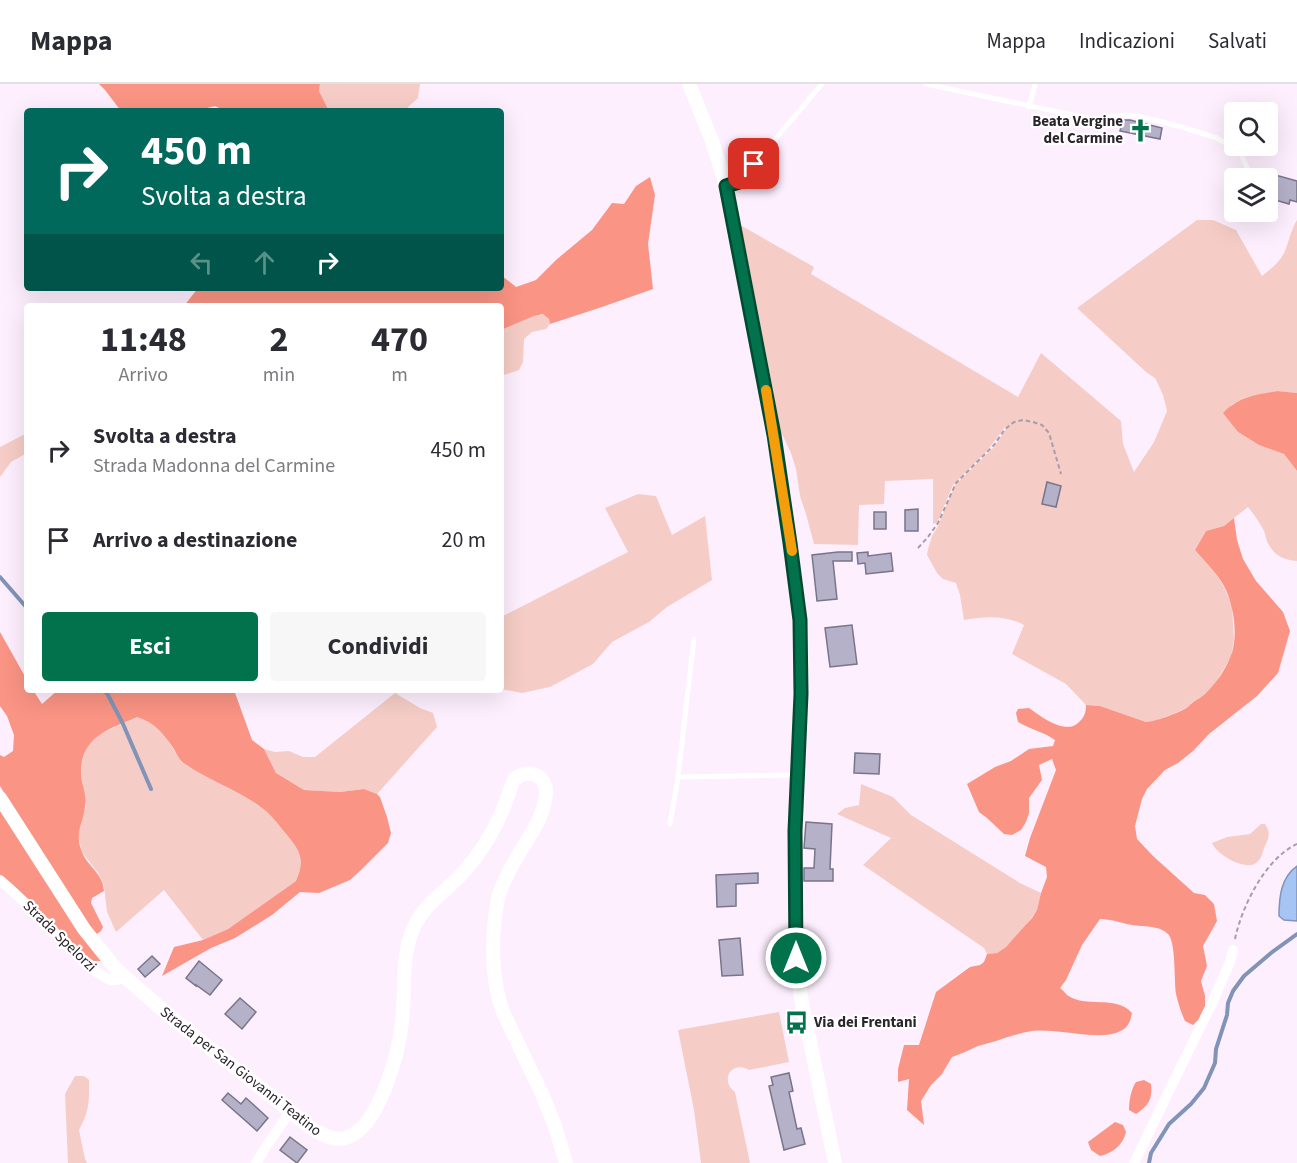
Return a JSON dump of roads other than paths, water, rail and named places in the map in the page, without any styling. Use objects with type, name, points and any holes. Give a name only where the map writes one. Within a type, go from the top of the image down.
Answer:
[{"type":"street","points":[[689,84],[712,141],[726,186],[773,432],[797,593],[802,658],[796,775],[796,958],[801,998],[835,1163]]},
{"type":"street","name":"Strada per San Giovanni Teatino","points":[[0,798],[84,929],[124,978],[214,1053],[290,1112],[314,1130],[333,1138],[348,1137],[361,1129],[384,1093],[394,1061],[402,1022],[406,955],[416,923],[485,846],[500,819],[513,782],[523,774],[530,773],[539,776],[546,787],[545,804],[500,892],[492,945],[493,974],[502,1012],[542,1094],[566,1163]]},
{"type":"street","name":"Strada Spelorzi","points":[[0,880],[98,972],[110,980],[124,978]]},
{"type":"street","points":[[1134,1163],[1213,1001],[1233,950]]},
{"type":"street","points":[[256,1163],[290,1112]]},
{"type":"lane","points":[[726,186],[739,182],[822,84]]},
{"type":"lane","points":[[926,84],[1092,119],[1127,115],[1182,127],[1217,138],[1239,151],[1248,167]]},
{"type":"lane","points":[[1029,107],[1035,84]]},
{"type":"lane","points":[[670,824],[678,777],[694,639]]},
{"type":"lane","points":[[678,777],[796,775]]},
{"type":"water","points":[[1297,866],[1297,921],[1284,920],[1279,916],[1282,888],[1287,876]]},
{"type":"waterway","points":[[0,577],[24,605]]},
{"type":"waterway","points":[[106,693],[123,724],[151,789]]},
{"type":"waterway","points":[[1149,1163],[1151,1153],[1169,1124],[1191,1104],[1204,1088],[1215,1063],[1216,1049],[1233,991],[1244,976],[1297,934]]},
{"type":"place","name":"Beata Vergine del Carmine","points":[[1141,130]]},
{"type":"place","name":"Via dei Frentani","points":[[796,1022]]}]
